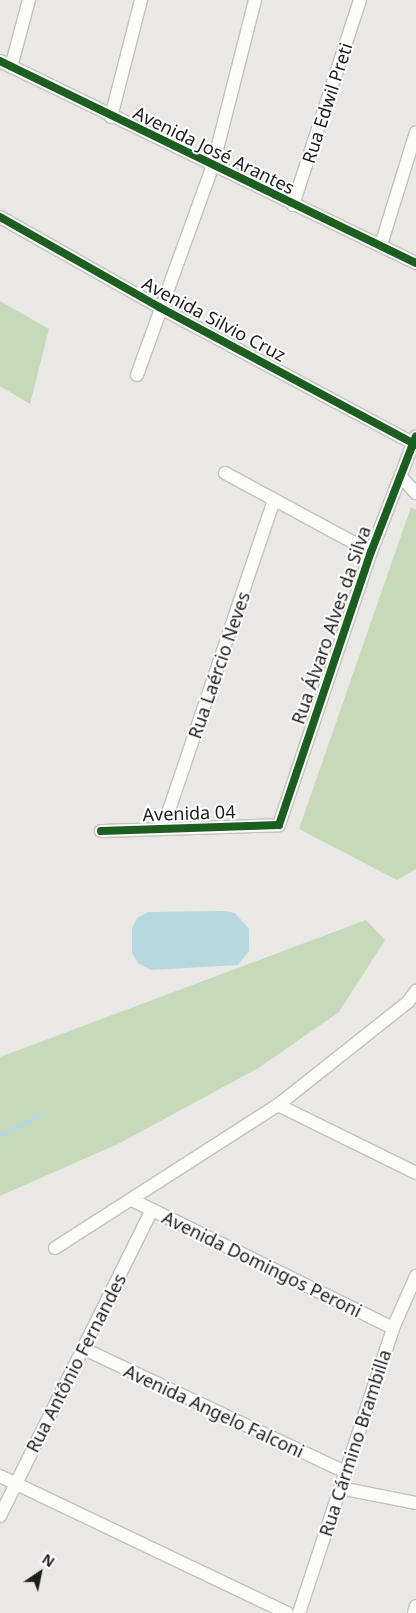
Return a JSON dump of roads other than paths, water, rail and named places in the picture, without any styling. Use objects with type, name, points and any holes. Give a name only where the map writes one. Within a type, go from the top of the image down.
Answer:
[{"type":"street","points":[[5,64],[29,0]]},
{"type":"street","points":[[112,117],[141,0]]},
{"type":"street","points":[[136,375],[159,307],[213,165],[255,0]]},
{"type":"street","name":"Rua Edwil Preti","points":[[293,205],[360,0]]},
{"type":"street","name":"Avenida José Arantes","points":[[5,64],[416,263]]},
{"type":"street","points":[[382,245],[416,132]]},
{"type":"street","name":"Avenida Silvio Cruz","points":[[0,217],[159,307],[415,441]]},
{"type":"street","name":"Rua Álvaro Alves da Silva","points":[[278,825],[371,552],[415,441]]},
{"type":"street","points":[[225,473],[371,552]]},
{"type":"street","points":[[401,476],[416,493]]},
{"type":"street","name":"Rua Laércio Neves","points":[[164,828],[274,501]]},
{"type":"street","name":"Avenida 04","points":[[100,831],[278,825]]},
{"type":"street","points":[[55,1248],[278,1105],[412,1004],[416,991]]},
{"type":"street","points":[[278,1105],[416,1173]]},
{"type":"street","name":"Avenida Domingos Peroni","points":[[132,1200],[393,1328]]},
{"type":"street","name":"Rua Antônio Fernandes","points":[[0,1516],[152,1210]]},
{"type":"street","name":"Rua Cármino Brambilla","points":[[299,1613],[393,1328],[416,1276]]},
{"type":"street","name":"Avenida Angelo Falconi","points":[[84,1349],[345,1472]]},
{"type":"street","points":[[0,1476],[287,1613]]},
{"type":"street","points":[[340,1488],[416,1503]]},
{"type":"street","points":[[414,1613],[416,1606]]},
{"type":"water","points":[[224,911],[235,913],[249,929],[249,951],[238,965],[151,970],[138,963],[132,953],[132,928],[137,918],[148,912]]},
{"type":"waterway","points":[[0,1136],[41,1115]]}]
